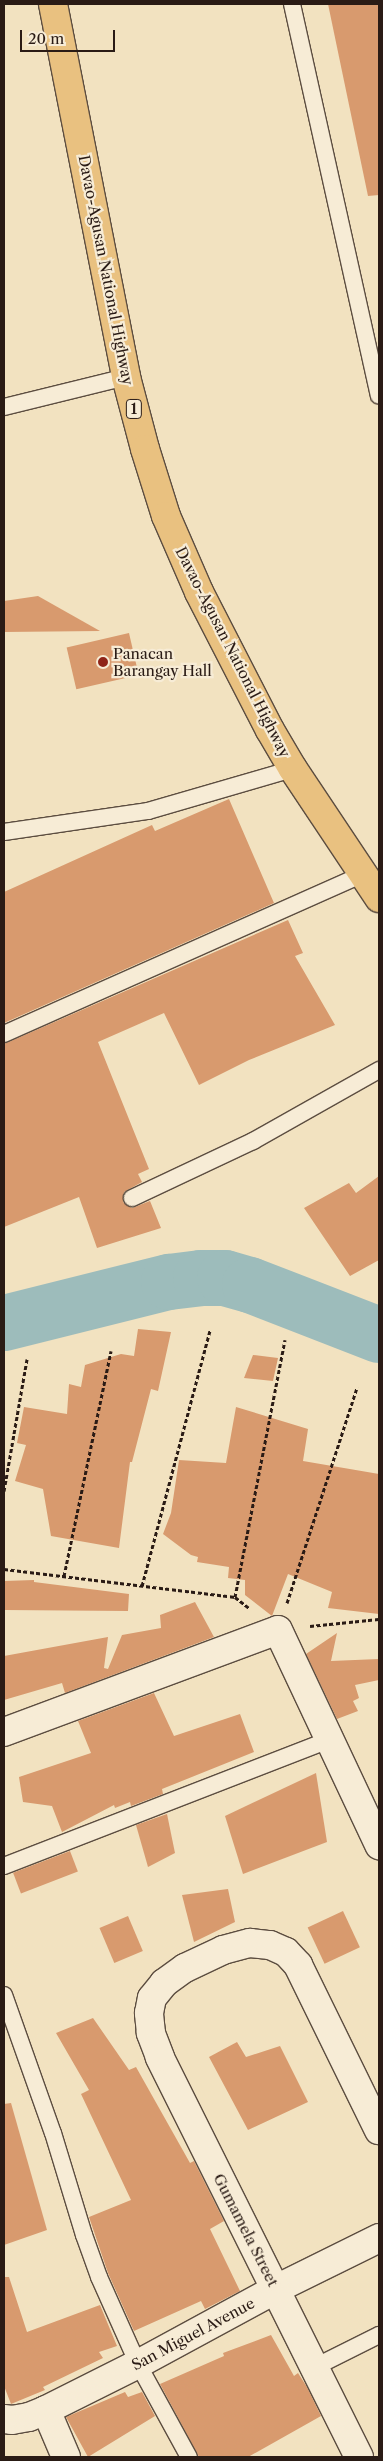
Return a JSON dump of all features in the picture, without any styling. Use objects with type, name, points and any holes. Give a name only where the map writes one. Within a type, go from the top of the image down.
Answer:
[{"type":"highway","name":"Davao-Agusan National Highway","points":[[53,4],[126,377],[145,449],[166,516],[199,592],[293,769],[379,898]]},
{"type":"street","points":[[4,1732],[278,1630],[379,1845]]},
{"type":"street","name":"Gumamela Street","points":[[359,2457],[160,2057],[151,2033],[149,2013],[152,1998],[164,1983],[185,1968],[223,1950],[250,1943],[270,1945],[286,1952],[298,1965],[379,2130]]},
{"type":"street","name":"San Miguel Avenue","points":[[4,2419],[12,2420],[29,2417],[46,2410],[138,2364],[276,2289],[379,2238]]},
{"type":"street","points":[[46,2410],[66,2457]]},
{"type":"lane","points":[[292,4],[379,395]]},
{"type":"lane","points":[[4,407],[126,377]]},
{"type":"lane","points":[[4,832],[148,811],[293,769]]},
{"type":"lane","points":[[4,1034],[364,874]]},
{"type":"lane","points":[[132,1198],[253,1140],[379,1070]]},
{"type":"lane","points":[[4,1866],[329,1740]]},
{"type":"lane","points":[[4,1995],[53,2133],[96,2269],[138,2364],[189,2457]]},
{"type":"lane","points":[[315,2367],[379,2336]]},
{"type":"path","points":[[142,1586],[210,1330]]},
{"type":"path","points":[[235,1597],[286,1340]]},
{"type":"path","points":[[64,1576],[111,1351]]},
{"type":"path","points":[[4,1491],[27,1359]]},
{"type":"path","points":[[278,1630],[358,1387]]},
{"type":"path","points":[[4,1569],[235,1597],[278,1630],[379,1619]]},
{"type":"building","points":[[328,4],[379,4],[379,195],[368,196]]},
{"type":"building","points":[[38,596],[100,631],[4,632],[4,601]]},
{"type":"building","name":"Panacan Barangay Hall","points":[[129,633],[139,675],[76,689],[67,647]]},
{"type":"building","points":[[229,799],[274,903],[4,1023],[4,892],[152,825],[155,831]]},
{"type":"building","points":[[288,920],[303,953],[295,956],[335,1025],[249,1060],[199,1085],[164,1013],[98,1042],[149,1169],[138,1174],[142,1182],[124,1192],[123,1202],[132,1208],[150,1201],[161,1228],[97,1248],[79,1197],[4,1227],[4,1044]]},
{"type":"building","points":[[379,1176],[379,1260],[350,1276],[304,1208],[349,1183],[356,1193]]},
{"type":"building","points":[[138,1329],[171,1332],[158,1391],[151,1389],[132,1462],[130,1462],[119,1548],[51,1536],[43,1489],[15,1481],[26,1445],[17,1443],[24,1407],[67,1414],[69,1384],[81,1387],[85,1365],[121,1354],[134,1356]]},
{"type":"building","points":[[253,1355],[278,1358],[273,1381],[244,1378]]},
{"type":"building","points":[[236,1407],[308,1429],[303,1461],[379,1474],[379,1614],[328,1608],[332,1592],[288,1574],[272,1616],[245,1595],[245,1580],[228,1578],[229,1567],[197,1562],[198,1557],[191,1555],[163,1534],[171,1513],[179,1460],[226,1463]]},
{"type":"building","points":[[34,1580],[34,1582],[129,1594],[128,1611],[4,1610],[4,1581]]},
{"type":"building","points":[[195,1602],[214,1637],[65,1693],[62,1683],[4,1700],[4,1656],[108,1637],[104,1668],[108,1669],[122,1635],[161,1628],[160,1615]]},
{"type":"building","points":[[337,1633],[331,1661],[379,1659],[379,1680],[355,1685],[359,1698],[353,1701],[358,1711],[337,1719],[306,1654]]},
{"type":"building","points":[[154,1693],[174,1736],[240,1714],[254,1752],[162,1789],[163,1794],[131,1806],[130,1802],[115,1808],[114,1805],[62,1832],[52,1806],[23,1802],[19,1777],[91,1753],[78,1721]]},
{"type":"building","points":[[316,1773],[327,1842],[243,1874],[225,1816]]},
{"type":"building","points":[[167,1814],[175,1853],[148,1867],[136,1825]]},
{"type":"building","points":[[70,1851],[78,1872],[21,1893],[13,1873]]},
{"type":"building","points":[[228,1889],[235,1922],[194,1942],[182,1895]]},
{"type":"building","points":[[343,1911],[360,1947],[325,1964],[308,1927]]},
{"type":"building","points":[[128,1916],[143,1951],[114,1963],[99,1928]]},
{"type":"building","points":[[93,2018],[129,2070],[136,2067],[190,2163],[194,2161],[224,2221],[210,2229],[240,2291],[205,2309],[201,2301],[134,2331],[108,2273],[89,2217],[131,2200],[81,2094],[89,2090],[56,2033]]},
{"type":"building","points":[[237,2042],[246,2057],[280,2046],[308,2102],[248,2130],[209,2057]]},
{"type":"building","points":[[11,2103],[47,2230],[4,2245],[4,2104]]},
{"type":"building","points":[[4,2277],[9,2277],[27,2332],[100,2305],[117,2346],[99,2352],[103,2358],[43,2387],[45,2390],[11,2404],[4,2386]]},
{"type":"building","points":[[271,2335],[294,2376],[298,2373],[307,2387],[321,2416],[248,2457],[199,2457],[160,2384],[224,2356],[223,2353]]},
{"type":"building","points":[[125,2392],[128,2397],[142,2392],[155,2416],[88,2457],[66,2417]]},
{"type":"waterway","points":[[4,1323],[169,1282],[201,1278],[225,1278],[250,1285],[379,1335]]},
{"type":"place","name":"Panacan Barangay Hall","points":[[103,662]]}]
